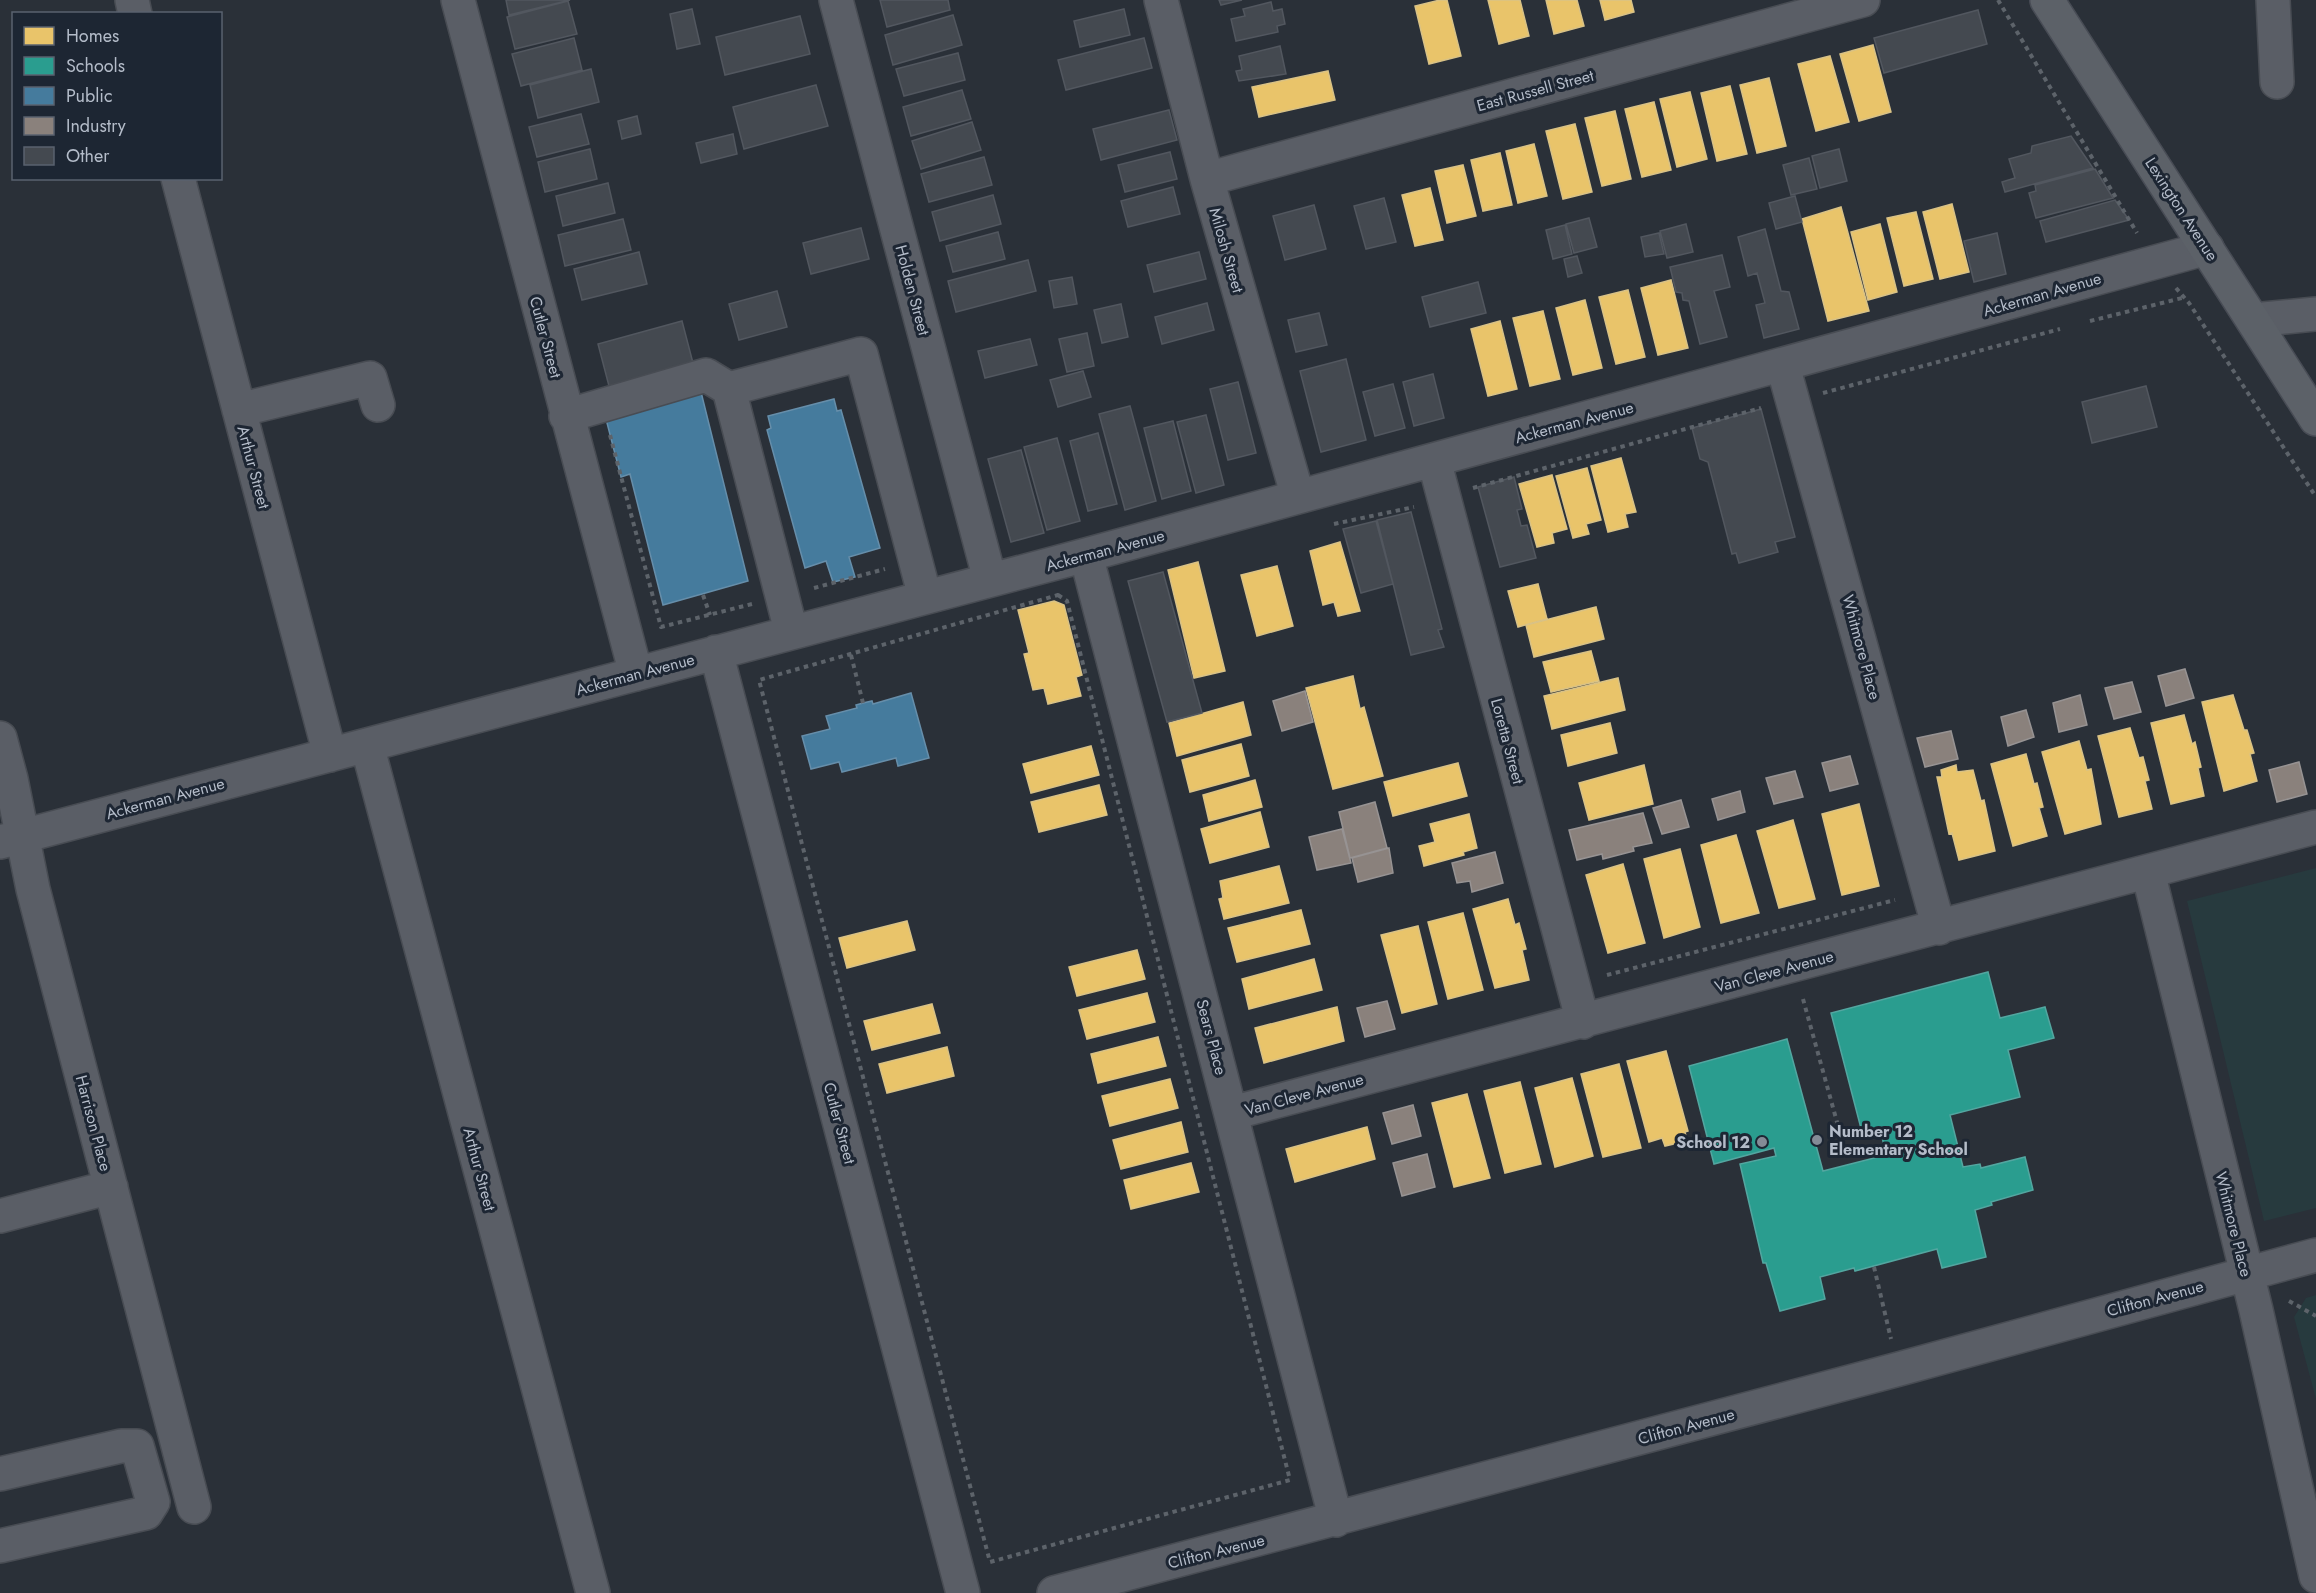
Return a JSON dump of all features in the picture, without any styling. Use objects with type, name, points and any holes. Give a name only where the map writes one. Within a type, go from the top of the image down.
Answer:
[{"type":"main road","name":"Lexington Avenue","points":[[2047,0],[2316,419]]},
{"type":"street","name":"Cutler Street","points":[[458,0],[566,416],[636,674]]},
{"type":"street","name":"Holden Street","points":[[836,0],[990,580]]},
{"type":"street","name":"Milosh Street","points":[[1161,0],[1207,179],[1298,497]]},
{"type":"street","name":"East Russell Street","points":[[1207,179],[1863,0]]},
{"type":"street","points":[[2273,0],[2277,82]]},
{"type":"street","name":"Arthur Street","points":[[179,180],[330,755]]},
{"type":"street","name":"Ackerman Avenue","points":[[11,839],[791,631],[1086,555],[1784,366],[2207,248]]},
{"type":"street","points":[[2253,320],[2316,314]]},
{"type":"street","points":[[729,389],[861,354],[925,597]]},
{"type":"street","name":"Whitmore Place","points":[[1784,366],[1940,928]]},
{"type":"street","points":[[566,416],[706,375],[729,389],[791,631]]},
{"type":"street","points":[[239,410],[370,378],[378,405]]},
{"type":"street","name":"Loretta Street","points":[[1434,460],[1583,1022]]},
{"type":"street","name":"Sears Place","points":[[1086,555],[1336,1520]]},
{"type":"street","name":"Cutler Street","points":[[716,652],[963,1593]]},
{"type":"street","name":"Harrison Place","points":[[0,738],[11,839],[33,889],[194,1507]]},
{"type":"street","name":"Arthur Street","points":[[367,745],[593,1593]]},
{"type":"street","name":"Van Cleve Avenue","points":[[1232,1113],[2316,827]]},
{"type":"street","name":"Whitmore Place","points":[[2148,872],[2159,908],[2316,1576]]},
{"type":"street","points":[[0,1216],[111,1187]]},
{"type":"street","name":"Clifton Avenue","points":[[1054,1593],[1125,1584],[1336,1520],[2316,1255]]},
{"type":"street","points":[[0,1474],[121,1446],[137,1446],[153,1502],[146,1513],[0,1546]]},
{"type":"path","points":[[2090,321],[2183,298]]},
{"type":"path","points":[[602,405],[661,627],[782,596],[915,558]]},
{"type":"path","points":[[703,595],[710,615]]},
{"type":"path","points":[[1058,595],[1067,601],[1290,1480],[990,1562],[759,680],[851,655],[1058,595]]},
{"type":"path","points":[[851,655],[863,703]]},
{"type":"path","points":[[1607,975],[1895,900]]},
{"type":"path","points":[[1803,999],[1845,1151]]},
{"type":"path","points":[[1874,1267],[1899,1369]]},
{"type":"path","points":[[2289,1301],[2316,1316]]},
{"type":"green space","points":[[2316,868],[2316,1208],[2264,1221],[2187,901]]},
{"type":"green space","points":[[2316,1295],[2316,1399],[2294,1317],[2306,1298]]},
{"type":"building: Homes","points":[[1447,0],[1461,56],[1429,64],[1415,6]]},
{"type":"building: Homes","points":[[1488,0],[1520,0],[1529,36],[1499,44]]},
{"type":"building: Homes","points":[[1546,0],[1577,0],[1584,26],[1554,34]]},
{"type":"building: Homes","points":[[1600,0],[1631,0],[1634,12],[1605,20]]},
{"type":"building: Homes","points":[[1873,45],[1891,112],[1859,121],[1840,54]]},
{"type":"building: Homes","points":[[1830,56],[1849,122],[1816,131],[1798,64]]},
{"type":"building: Homes","points":[[1328,71],[1335,100],[1259,117],[1252,87]]},
{"type":"building: Homes","points":[[1769,78],[1786,146],[1757,153],[1740,85]]},
{"type":"building: Homes","points":[[1730,86],[1747,154],[1717,161],[1701,93]]},
{"type":"building: Homes","points":[[1690,92],[1707,159],[1677,167],[1660,99]]},
{"type":"building: Homes","points":[[1654,102],[1671,170],[1642,177],[1625,109]]},
{"type":"building: Homes","points":[[1615,111],[1631,179],[1602,186],[1585,118]]},
{"type":"building: Homes","points":[[1575,124],[1592,192],[1563,199],[1546,131]]},
{"type":"building: Homes","points":[[1534,144],[1547,196],[1518,203],[1506,151]]},
{"type":"building: Homes","points":[[1500,153],[1512,205],[1483,211],[1471,160]]},
{"type":"building: Homes","points":[[1463,165],[1476,216],[1447,223],[1435,171]]},
{"type":"building: Homes","points":[[1430,188],[1443,240],[1415,246],[1402,195]]},
{"type":"building: Homes","points":[[1952,204],[1969,272],[1940,279],[1923,212]]},
{"type":"building: Homes","points":[[1841,207],[1869,311],[1828,321],[1802,219]]},
{"type":"building: Homes","points":[[1916,212],[1933,279],[1904,286],[1887,218]]},
{"type":"building: Homes","points":[[1880,224],[1897,292],[1868,300],[1851,232]]},
{"type":"building: Homes","points":[[1671,280],[1688,348],[1658,355],[1641,288]]},
{"type":"building: Homes","points":[[1628,290],[1645,357],[1616,364],[1599,297]]},
{"type":"building: Homes","points":[[1585,300],[1602,368],[1573,375],[1556,308]]},
{"type":"building: Homes","points":[[1543,311],[1560,379],[1530,386],[1513,318]]},
{"type":"building: Homes","points":[[1500,321],[1517,389],[1488,396],[1471,329]]},
{"type":"building: Homes","points":[[1621,458],[1636,512],[1625,514],[1628,527],[1608,532],[1591,466]]},
{"type":"building: Homes","points":[[1587,468],[1601,520],[1586,524],[1589,534],[1573,538],[1556,476]]},
{"type":"building: Homes","points":[[1552,475],[1567,529],[1552,533],[1554,543],[1537,547],[1519,484]]},
{"type":"building: Homes","points":[[1340,542],[1360,611],[1338,616],[1334,602],[1323,605],[1310,551]]},
{"type":"building: Homes","points":[[1198,562],[1225,671],[1194,678],[1168,570]]},
{"type":"building: Homes","points":[[1277,566],[1293,626],[1257,636],[1241,575]]},
{"type":"building: Homes","points":[[1538,584],[1547,619],[1518,627],[1508,591]]},
{"type":"building: Homes","points":[[1054,601],[1064,605],[1082,675],[1076,677],[1081,696],[1048,704],[1044,688],[1033,690],[1024,654],[1029,653],[1018,610]]},
{"type":"building: Homes","points":[[1596,607],[1604,639],[1534,657],[1526,625]]},
{"type":"building: Homes","points":[[1591,651],[1599,681],[1551,692],[1543,662]]},
{"type":"building: Homes","points":[[1353,676],[1360,709],[1364,707],[1383,776],[1333,789],[1306,688]]},
{"type":"building: Homes","points":[[1618,678],[1625,710],[1552,729],[1544,696]]},
{"type":"building: Homes","points":[[2233,695],[2254,753],[2250,754],[2257,781],[2224,791],[2202,702]]},
{"type":"building: Homes","points":[[1243,702],[1251,735],[1177,756],[1169,723]]},
{"type":"building: Homes","points":[[2184,715],[2192,744],[2195,742],[2201,767],[2198,768],[2204,796],[2171,804],[2151,723]]},
{"type":"building: Homes","points":[[1610,723],[1617,753],[1568,766],[1561,735]]},
{"type":"building: Homes","points":[[2130,728],[2139,758],[2143,757],[2149,780],[2145,781],[2152,809],[2119,817],[2098,736]]},
{"type":"building: Homes","points":[[2079,741],[2087,770],[2091,769],[2101,824],[2065,834],[2042,752]]},
{"type":"building: Homes","points":[[1241,744],[1249,776],[1190,792],[1182,760]]},
{"type":"building: Homes","points":[[1091,746],[1099,775],[1031,793],[1023,764]]},
{"type":"building: Homes","points":[[2026,754],[2034,784],[2037,783],[2043,807],[2039,808],[2047,836],[2013,846],[1991,764]]},
{"type":"building: Homes","points":[[1458,763],[1467,796],[1393,816],[1384,782]]},
{"type":"building: Homes","points":[[1644,765],[1653,804],[1589,820],[1579,783]]},
{"type":"building: Homes","points":[[1956,765],[1957,772],[1973,770],[1981,801],[1984,800],[1995,851],[1959,860],[1952,833],[1949,834],[1937,777],[1942,777],[1941,770]]},
{"type":"building: Homes","points":[[1255,780],[1262,807],[1209,821],[1203,795]]},
{"type":"building: Homes","points":[[1099,785],[1107,815],[1039,832],[1031,802]]},
{"type":"building: Homes","points":[[1859,804],[1879,886],[1842,895],[1822,814]]},
{"type":"building: Homes","points":[[1260,812],[1269,847],[1210,863],[1201,829]]},
{"type":"building: Homes","points":[[1469,814],[1477,848],[1463,852],[1464,855],[1424,866],[1419,846],[1435,842],[1430,824]]},
{"type":"building: Homes","points":[[1793,820],[1815,899],[1779,908],[1757,831]]},
{"type":"building: Homes","points":[[1736,835],[1759,913],[1721,923],[1701,845]]},
{"type":"building: Homes","points":[[1680,849],[1700,927],[1664,938],[1644,859]]},
{"type":"building: Homes","points":[[1623,864],[1645,943],[1608,953],[1586,875]]},
{"type":"building: Homes","points":[[1279,866],[1289,903],[1224,919],[1219,899],[1223,898],[1220,881]]},
{"type":"building: Homes","points":[[1508,899],[1515,925],[1519,923],[1526,949],[1522,950],[1529,980],[1495,988],[1473,909]]},
{"type":"building: Homes","points":[[1301,910],[1310,944],[1237,962],[1228,928]]},
{"type":"building: Homes","points":[[1463,913],[1483,990],[1448,999],[1428,922]]},
{"type":"building: Homes","points":[[907,921],[915,950],[847,968],[839,938]]},
{"type":"building: Homes","points":[[1418,926],[1437,1004],[1402,1013],[1381,935]]},
{"type":"building: Homes","points":[[1137,950],[1145,979],[1077,996],[1069,967]]},
{"type":"building: Homes","points":[[1314,959],[1322,990],[1249,1009],[1242,979]]},
{"type":"building: Homes","points":[[1147,993],[1155,1022],[1087,1039],[1079,1010]]},
{"type":"building: Homes","points":[[932,1004],[940,1033],[872,1050],[864,1021]]},
{"type":"building: Homes","points":[[1337,1007],[1344,1041],[1264,1063],[1255,1028]]},
{"type":"building: Homes","points":[[1158,1037],[1166,1066],[1098,1083],[1091,1054]]},
{"type":"building: Homes","points":[[947,1047],[954,1076],[887,1093],[879,1064]]},
{"type":"building: Homes","points":[[1666,1051],[1688,1131],[1685,1132],[1687,1141],[1665,1146],[1662,1138],[1649,1142],[1627,1061]]},
{"type":"building: Homes","points":[[1619,1064],[1641,1148],[1603,1157],[1581,1074]]},
{"type":"building: Homes","points":[[1572,1078],[1593,1156],[1555,1167],[1535,1088]]},
{"type":"building: Homes","points":[[1170,1079],[1178,1108],[1110,1126],[1102,1096]]},
{"type":"building: Homes","points":[[1520,1082],[1541,1164],[1505,1173],[1484,1091]]},
{"type":"building: Homes","points":[[1467,1094],[1490,1178],[1454,1187],[1432,1103]]},
{"type":"building: Homes","points":[[1181,1122],[1188,1152],[1121,1169],[1113,1140]]},
{"type":"building: Homes","points":[[1367,1127],[1375,1159],[1295,1182],[1286,1149]]},
{"type":"building: Homes","points":[[1191,1163],[1199,1192],[1131,1209],[1124,1180]]},
{"type":"building: Schools","name":"School 12","points":[[1988,972],[2000,1018],[2045,1007],[2054,1038],[2008,1050],[2020,1097],[1950,1115],[1963,1167],[1980,1164],[1981,1168],[2025,1157],[2033,1190],[1991,1202],[1992,1205],[1975,1210],[1986,1257],[1942,1268],[1937,1249],[1855,1271],[1854,1268],[1820,1277],[1825,1299],[1780,1311],[1766,1263],[1763,1263],[1740,1164],[1776,1156],[1774,1148],[1714,1164],[1689,1066],[1787,1039],[1823,1171],[1886,1155],[1881,1132],[1863,1136],[1831,1013]]},
{"type":"building: Public","points":[[701,392],[748,581],[663,605],[630,474],[621,477],[606,419]]},
{"type":"building: Public","points":[[834,399],[837,411],[841,410],[880,548],[849,557],[855,577],[833,582],[826,561],[805,568],[767,430],[771,428],[768,416]]},
{"type":"building: Public","points":[[911,693],[929,758],[898,766],[896,758],[842,772],[839,762],[811,769],[802,736],[830,729],[826,716],[857,708],[856,705],[863,703],[872,701],[873,704]]},
{"type":"building: Industry","points":[[2185,669],[2194,698],[2166,706],[2158,676]]},
{"type":"building: Industry","points":[[2132,682],[2141,712],[2114,719],[2105,688]]},
{"type":"building: Industry","points":[[1305,691],[1313,722],[1282,731],[1273,701]]},
{"type":"building: Industry","points":[[2080,695],[2087,725],[2059,732],[2053,703]]},
{"type":"building: Industry","points":[[2026,710],[2034,737],[2008,746],[2001,717]]},
{"type":"building: Industry","points":[[1951,731],[1958,759],[1925,767],[1917,738]]},
{"type":"building: Industry","points":[[1850,756],[1858,784],[1830,791],[1822,763]]},
{"type":"building: Industry","points":[[2299,762],[2307,794],[2277,802],[2269,770]]},
{"type":"building: Industry","points":[[1795,771],[1803,797],[1774,804],[1766,778]]},
{"type":"building: Industry","points":[[1740,791],[1745,812],[1718,820],[1712,799]]},
{"type":"building: Industry","points":[[1681,800],[1689,827],[1662,834],[1653,808]]},
{"type":"building: Industry","points":[[1375,802],[1387,848],[1350,858],[1339,812]]},
{"type":"building: Industry","points":[[1643,813],[1652,843],[1633,847],[1634,851],[1603,859],[1602,854],[1577,860],[1569,830]]},
{"type":"building: Industry","points":[[1342,829],[1351,863],[1317,870],[1309,837]]},
{"type":"building: Industry","points":[[1389,848],[1393,873],[1358,882],[1352,858]]},
{"type":"building: Industry","points":[[1495,852],[1503,883],[1472,892],[1470,881],[1457,883],[1452,863]]},
{"type":"building: Industry","points":[[1387,1001],[1395,1029],[1365,1037],[1357,1008]]},
{"type":"building: Industry","points":[[1413,1105],[1421,1136],[1392,1144],[1383,1113]]},
{"type":"building: Industry","points":[[1427,1154],[1435,1187],[1402,1196],[1393,1163]]},
{"type":"building: Other","points":[[506,0],[570,0],[509,15]]},
{"type":"building: Other","points":[[880,0],[948,0],[950,10],[887,27]]},
{"type":"building: Other","points":[[1219,0],[1242,0],[1221,5]]},
{"type":"building: Other","points":[[568,1],[577,34],[515,49],[507,17]]},
{"type":"building: Other","points":[[1271,2],[1273,11],[1282,9],[1285,24],[1277,26],[1278,32],[1236,41],[1231,19],[1245,16],[1243,9]]},
{"type":"building: Other","points":[[692,9],[700,44],[677,49],[670,14]]},
{"type":"building: Other","points":[[1124,9],[1130,35],[1080,47],[1074,21]]},
{"type":"building: Other","points":[[1978,10],[1987,44],[1884,73],[1874,38]]},
{"type":"building: Other","points":[[953,15],[962,45],[893,65],[885,35]]},
{"type":"building: Other","points":[[800,16],[810,54],[725,75],[716,37]]},
{"type":"building: Other","points":[[574,38],[582,70],[521,86],[512,54]]},
{"type":"building: Other","points":[[1144,38],[1152,68],[1066,90],[1058,60]]},
{"type":"building: Other","points":[[1280,46],[1286,74],[1239,81],[1236,71],[1242,70],[1239,56]]},
{"type":"building: Other","points":[[958,53],[965,80],[904,96],[896,69]]},
{"type":"building: Other","points":[[591,69],[599,102],[538,118],[530,85]]},
{"type":"building: Other","points":[[816,85],[828,126],[744,149],[733,107]]},
{"type":"building: Other","points":[[962,90],[971,119],[911,136],[903,107]]},
{"type":"building: Other","points":[[1169,110],[1177,140],[1101,160],[1093,129]]},
{"type":"building: Other","points":[[581,114],[589,144],[537,157],[529,127]]},
{"type":"building: Other","points":[[637,116],[641,134],[622,139],[618,121]]},
{"type":"building: Other","points":[[972,122],[981,150],[921,169],[912,141]]},
{"type":"building: Other","points":[[733,134],[737,154],[701,163],[696,143]]},
{"type":"building: Other","points":[[2071,136],[2093,168],[2005,192],[2002,182],[2015,178],[2009,159],[2031,153],[2032,146]]},
{"type":"building: Other","points":[[590,149],[597,179],[545,192],[538,162]]},
{"type":"building: Other","points":[[1839,149],[1847,181],[1820,188],[1812,156]]},
{"type":"building: Other","points":[[1170,152],[1177,179],[1125,192],[1118,165]]},
{"type":"building: Other","points":[[984,157],[992,185],[929,202],[921,174]]},
{"type":"building: Other","points":[[1809,158],[1817,189],[1791,195],[1783,165]]},
{"type":"building: Other","points":[[2095,169],[2113,198],[2036,218],[2029,193],[2036,191],[2035,185]]},
{"type":"building: Other","points":[[608,183],[615,213],[563,226],[556,196]]},
{"type":"building: Other","points":[[1173,187],[1180,214],[1128,227],[1121,201]]},
{"type":"building: Other","points":[[993,195],[1001,224],[940,241],[932,212]]},
{"type":"building: Other","points":[[1795,196],[1802,222],[1776,229],[1769,203]]},
{"type":"building: Other","points":[[1384,198],[1396,242],[1366,249],[1354,206]]},
{"type":"building: Other","points":[[2115,200],[2129,220],[2046,242],[2040,221]]},
{"type":"building: Other","points":[[1314,205],[1326,249],[1285,260],[1273,216]]},
{"type":"building: Other","points":[[1589,218],[1597,247],[1574,253],[1566,224]]},
{"type":"building: Other","points":[[623,219],[631,250],[565,266],[558,235]]},
{"type":"building: Other","points":[[1686,224],[1693,252],[1667,258],[1660,231]]},
{"type":"building: Other","points":[[1565,225],[1572,254],[1553,259],[1546,230]]},
{"type":"building: Other","points":[[861,228],[869,259],[811,274],[803,243]]},
{"type":"building: Other","points":[[1765,229],[1781,291],[1789,292],[1799,329],[1764,338],[1756,305],[1765,303],[1757,273],[1748,276],[1738,237]]},
{"type":"building: Other","points":[[998,232],[1005,259],[953,272],[946,246]]},
{"type":"building: Other","points":[[1659,233],[1664,254],[1645,257],[1641,237]]},
{"type":"building: Other","points":[[1997,233],[2006,274],[1974,282],[1964,241]]},
{"type":"building: Other","points":[[639,252],[647,284],[582,300],[574,269]]},
{"type":"building: Other","points":[[1199,252],[1206,279],[1154,292],[1147,265]]},
{"type":"building: Other","points":[[1722,255],[1730,287],[1714,291],[1727,337],[1700,344],[1689,301],[1683,300],[1682,293],[1676,292],[1670,267]]},
{"type":"building: Other","points":[[1577,256],[1582,273],[1568,277],[1564,259]]},
{"type":"building: Other","points":[[1028,260],[1036,291],[956,312],[948,281]]},
{"type":"building: Other","points":[[1072,277],[1077,304],[1054,308],[1049,281]]},
{"type":"building: Other","points":[[1478,282],[1486,313],[1430,327],[1422,297]]},
{"type":"building: Other","points":[[777,291],[787,327],[739,340],[729,304]]},
{"type":"building: Other","points":[[1207,303],[1214,330],[1162,344],[1155,317]]},
{"type":"building: Other","points":[[1121,304],[1128,337],[1102,343],[1094,310]]},
{"type":"building: Other","points":[[1319,313],[1327,345],[1296,352],[1288,320]]},
{"type":"building: Other","points":[[682,321],[693,363],[609,386],[598,344]]},
{"type":"building: Other","points":[[1087,333],[1094,366],[1067,372],[1059,339]]},
{"type":"building: Other","points":[[1030,339],[1037,365],[985,378],[978,351]]},
{"type":"building: Other","points":[[1346,359],[1366,440],[1321,452],[1300,371]]},
{"type":"building: Other","points":[[1083,371],[1091,397],[1058,407],[1050,380]]},
{"type":"building: Other","points":[[1433,374],[1444,418],[1414,426],[1403,382]]},
{"type":"building: Other","points":[[1238,382],[1256,453],[1228,460],[1210,389]]},
{"type":"building: Other","points":[[1393,384],[1405,428],[1375,436],[1363,392]]},
{"type":"building: Other","points":[[2146,386],[2157,427],[2092,443],[2082,402]]},
{"type":"building: Other","points":[[1130,406],[1156,501],[1125,510],[1099,414]]},
{"type":"building: Other","points":[[1761,409],[1795,537],[1775,542],[1778,552],[1739,563],[1736,553],[1732,554],[1708,462],[1700,459],[1692,428]]},
{"type":"building: Other","points":[[1206,415],[1224,485],[1196,493],[1177,422]]},
{"type":"building: Other","points":[[1173,421],[1191,491],[1162,499],[1144,428]]},
{"type":"building: Other","points":[[1098,433],[1117,504],[1088,511],[1070,441]]},
{"type":"building: Other","points":[[1057,438],[1080,521],[1047,530],[1024,447]]},
{"type":"building: Other","points":[[1021,450],[1044,533],[1011,542],[988,459]]},
{"type":"building: Other","points":[[1514,477],[1522,509],[1517,510],[1521,526],[1527,525],[1536,558],[1500,567],[1478,487]]},
{"type":"building: Other","points":[[1411,512],[1442,629],[1438,630],[1444,647],[1411,655],[1377,520]]},
{"type":"building: Other","points":[[1376,521],[1393,584],[1361,593],[1343,529]]},
{"type":"building: Other","points":[[1163,572],[1202,713],[1167,722],[1128,581]]},
{"type":"place","name":"Number 12 Elementary School","points":[[1817,1140]]},
{"type":"place","name":"School 12","points":[[1762,1142]]}]
